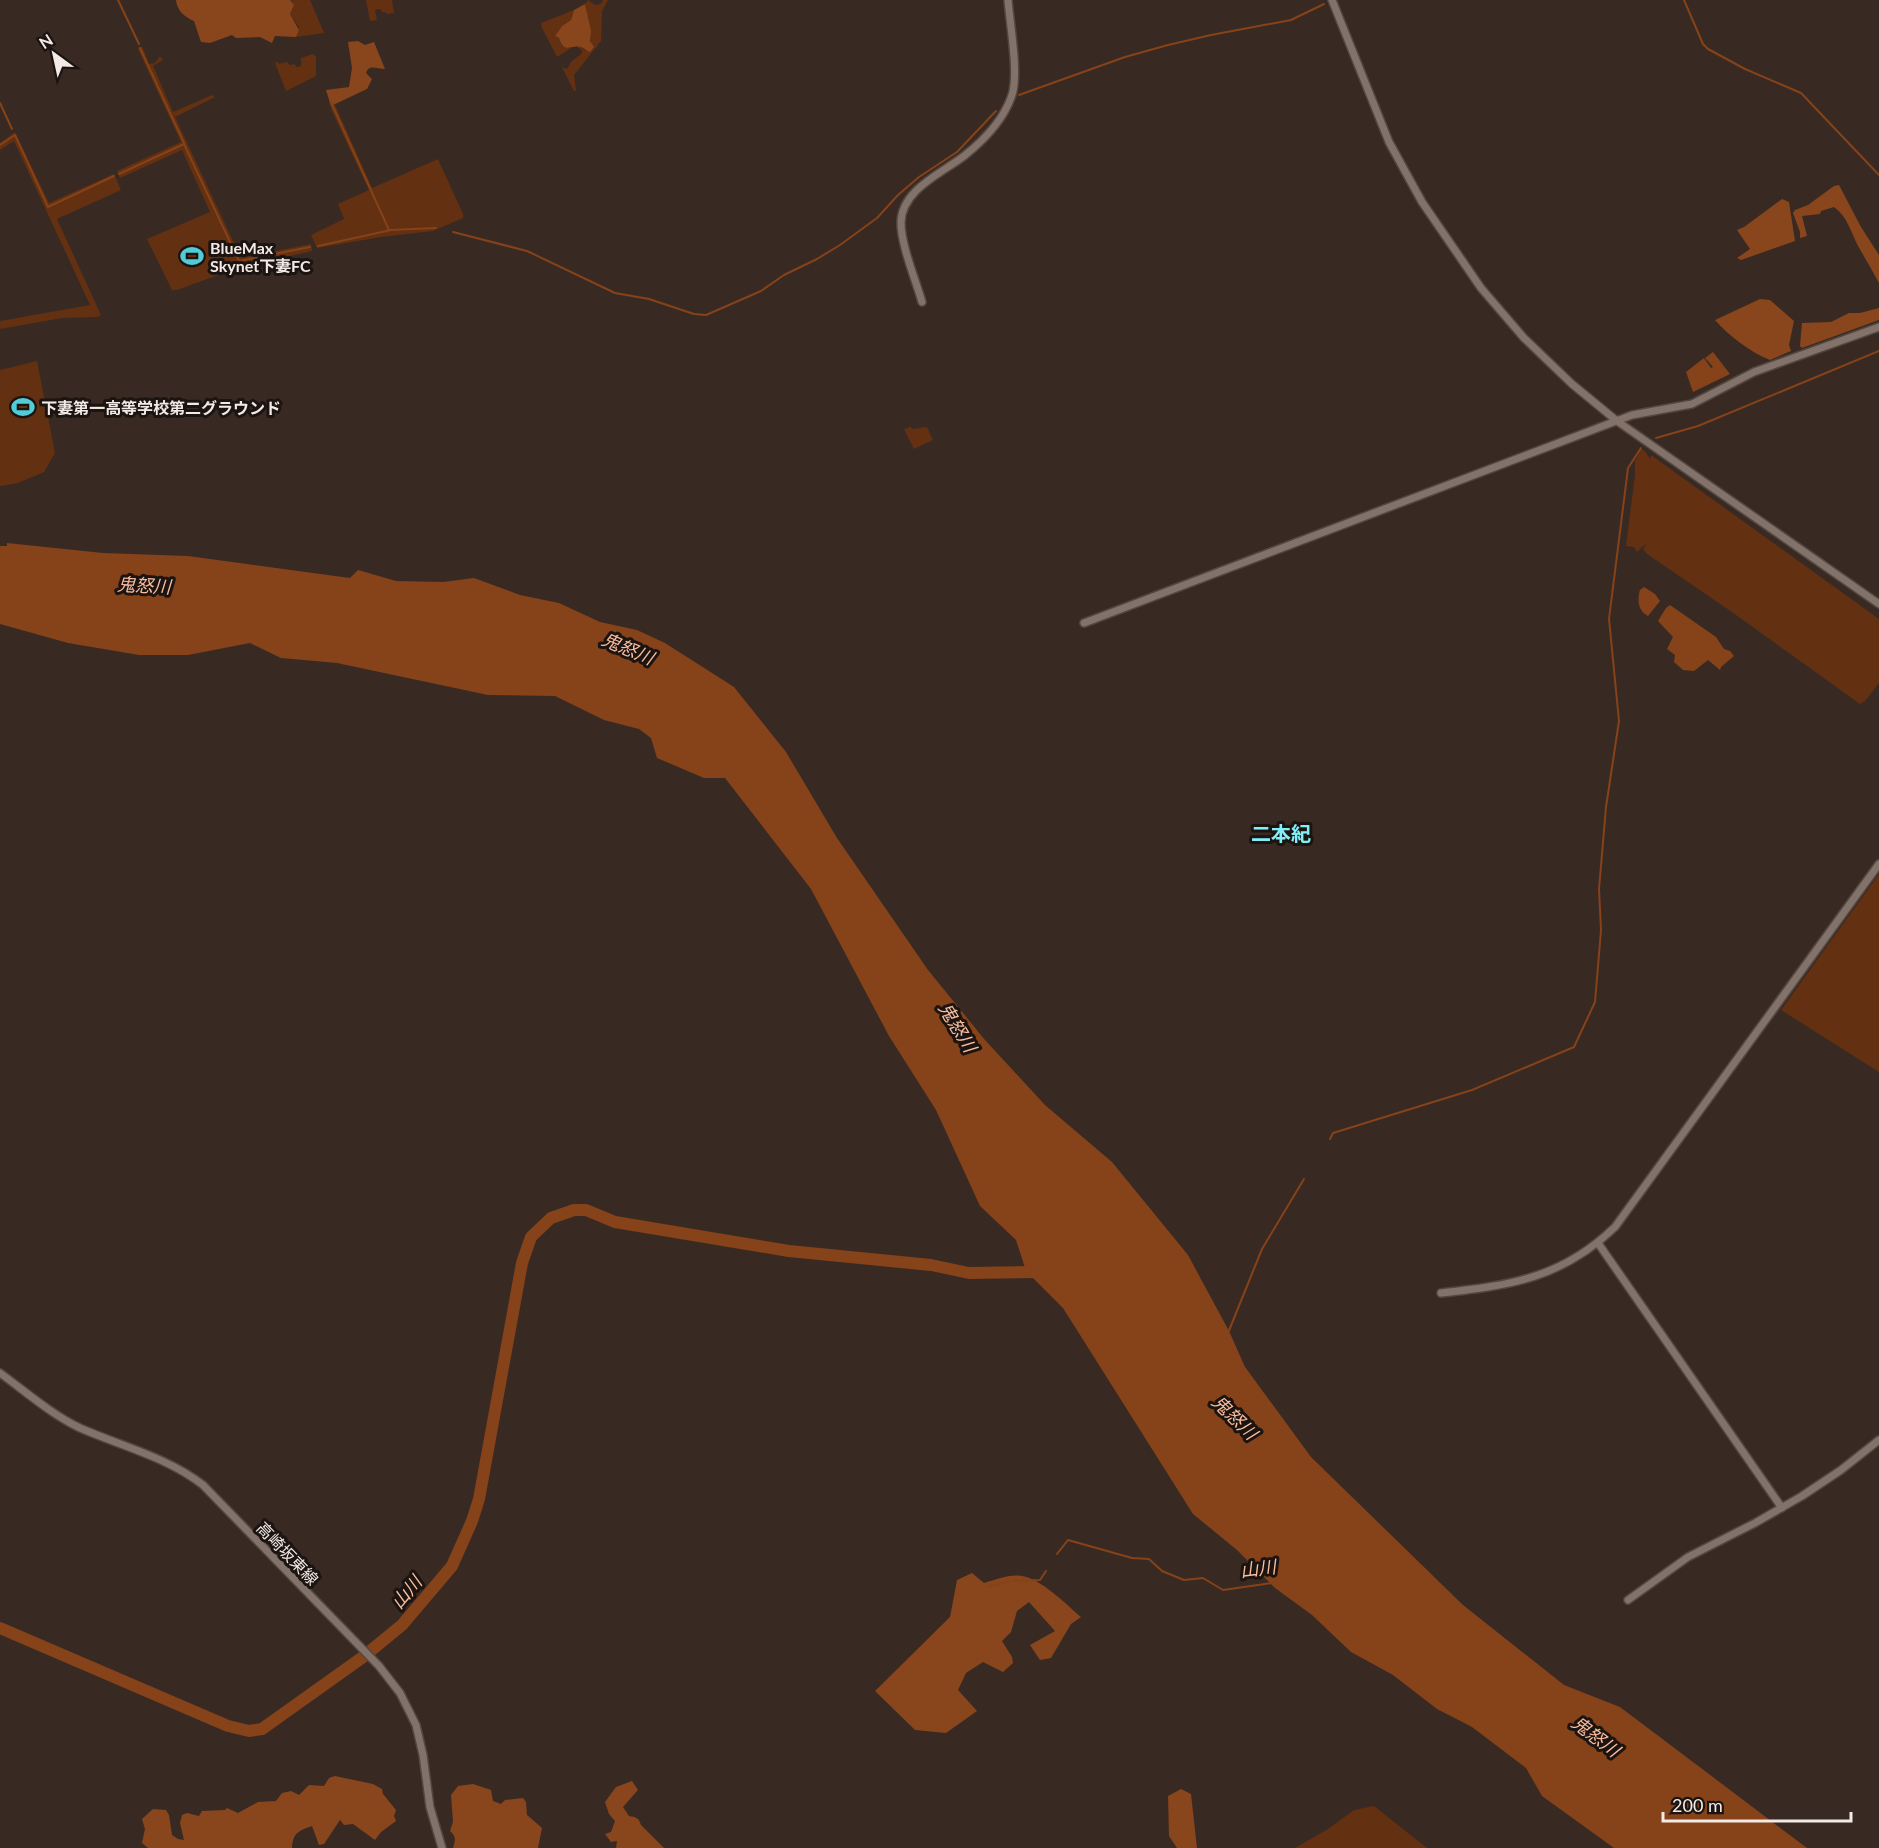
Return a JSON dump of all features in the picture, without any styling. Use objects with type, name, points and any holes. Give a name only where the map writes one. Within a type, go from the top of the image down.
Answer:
[{"type":"street","points":[[922,302],[903,237],[902,214],[907,202],[915,192],[972,149],[1006,108],[1014,83],[1008,0]]},
{"type":"street","points":[[1332,0],[1389,142],[1422,202],[1481,288],[1524,338],[1572,384],[1617,421],[1879,604]]},
{"type":"street","points":[[1084,623],[1617,421],[1650,410],[1692,404],[1754,372],[1879,327]]},
{"type":"street","points":[[1442,1293],[1498,1287],[1526,1280],[1563,1266],[1598,1243],[1615,1227],[1879,864]]},
{"type":"street","points":[[1598,1243],[1782,1508]]},
{"type":"street","name":"高崎坂東線","points":[[0,1373],[69,1422],[176,1467],[203,1485],[375,1662],[400,1693],[416,1725],[430,1807],[442,1848]]},
{"type":"street","points":[[1628,1600],[1688,1557],[1782,1508],[1841,1470],[1879,1440]]},
{"type":"shaded area","points":[[176,0],[290,0],[294,5],[290,14],[299,30],[296,37],[275,36],[272,43],[260,37],[236,38],[232,35],[210,43],[201,42],[194,21],[182,13]]},
{"type":"shaded area","points":[[290,0],[310,0],[324,33],[296,37],[299,27],[290,14],[293,8]]},
{"type":"shaded area","points":[[366,0],[392,0],[394,13],[386,14],[380,9],[375,10],[377,20],[370,21]]},
{"type":"shaded area","points":[[588,0],[595,5],[608,0],[602,11],[601,41],[574,75],[576,91],[574,91],[562,67],[567,69],[571,62],[582,53],[582,50],[577,47],[585,50],[591,44],[585,4]]},
{"type":"shaded area","points":[[585,4],[591,31],[590,41],[594,47],[590,52],[577,46],[566,48],[555,36],[562,26],[571,20],[574,10]]},
{"type":"shaded area","points":[[574,10],[571,20],[562,26],[555,36],[561,43],[571,48],[557,57],[541,23]]},
{"type":"shaded area","points":[[358,41],[365,45],[374,42],[385,69],[367,70],[366,73],[372,79],[367,89],[331,106],[326,90],[349,87],[352,68],[348,42]]},
{"type":"shaded area","points":[[142,46],[149,64],[155,63],[160,56],[163,60],[153,66],[173,112],[212,95],[215,97],[175,117],[241,258],[311,244],[312,251],[240,267],[172,290],[147,239],[210,212],[182,150],[120,178],[117,171],[181,142],[138,49]]},
{"type":"shaded area","points":[[313,54],[316,57],[316,76],[286,91],[275,63],[287,62],[290,65],[295,64],[296,67],[301,66],[301,58]]},
{"type":"shaded area","points":[[328,97],[331,106],[335,105],[372,188],[438,159],[463,218],[433,231],[317,248],[311,235],[344,219],[338,204],[369,190],[331,109]]},
{"type":"shaded area","points":[[15,132],[49,203],[114,174],[121,190],[57,219],[101,315],[98,317],[62,318],[0,329],[0,321],[90,305],[14,141],[0,150],[0,143]]},
{"type":"shaded area","points":[[1839,185],[1879,255],[1879,283],[1845,220],[1834,207],[1821,211],[1820,214],[1802,216],[1807,236],[1800,238],[1793,213],[1795,210],[1808,205],[1834,186]]},
{"type":"shaded area","points":[[1782,199],[1789,202],[1795,241],[1741,260],[1737,258],[1750,249],[1737,230]]},
{"type":"shaded area","points":[[1760,299],[1770,300],[1794,321],[1789,345],[1791,351],[1770,360],[1740,343],[1715,320]]},
{"type":"shaded area","points":[[1879,308],[1879,320],[1802,348],[1800,346],[1802,323],[1831,322],[1849,313],[1860,313]]},
{"type":"shaded area","name":"下妻第一高等学校第二グラウンド","points":[[37,361],[55,453],[44,472],[18,483],[0,486],[0,370]]},
{"type":"shaded area","points":[[911,427],[912,429],[927,427],[933,440],[914,449],[904,429]]},
{"type":"shaded area","points":[[1641,449],[1650,459],[1651,455],[1879,619],[1879,683],[1865,701],[1860,704],[1647,554],[1643,549],[1647,542],[1637,552],[1634,547],[1626,546],[1635,461]]},
{"type":"shaded area","points":[[1879,874],[1879,1072],[1781,1010]]},
{"type":"shaded area","points":[[972,1573],[984,1583],[1012,1576],[1029,1578],[1053,1593],[1081,1617],[1071,1624],[1051,1658],[1040,1660],[1030,1645],[1055,1631],[1029,1602],[1017,1611],[1011,1632],[1002,1641],[1013,1663],[1003,1672],[983,1662],[966,1673],[958,1690],[977,1711],[946,1733],[915,1730],[875,1691],[950,1617],[957,1580]]},
{"type":"shaded area","points":[[335,1776],[373,1784],[382,1789],[383,1794],[396,1810],[394,1816],[396,1821],[381,1832],[375,1840],[353,1824],[344,1825],[340,1820],[324,1844],[319,1845],[312,1826],[297,1833],[292,1848],[148,1848],[142,1843],[145,1829],[142,1819],[153,1809],[166,1810],[172,1835],[184,1840],[180,1823],[182,1815],[187,1813],[199,1816],[202,1811],[227,1808],[238,1813],[258,1802],[276,1801],[282,1793],[291,1791],[299,1795],[309,1785],[324,1786],[329,1778]]},
{"type":"shaded area","points":[[632,1781],[638,1790],[623,1807],[629,1816],[638,1819],[664,1848],[616,1848],[617,1841],[611,1842],[605,1834],[611,1832],[615,1821],[609,1814],[605,1802],[616,1787]]},
{"type":"shaded area","points":[[473,1784],[491,1790],[493,1801],[501,1804],[505,1800],[523,1798],[526,1802],[527,1815],[542,1828],[538,1848],[453,1848],[455,1837],[450,1831],[453,1822],[451,1795],[458,1786]]},
{"type":"shaded area","points":[[1181,1789],[1191,1794],[1197,1848],[1177,1848],[1169,1836],[1168,1796]]},
{"type":"shaded area","points":[[1374,1806],[1427,1848],[1295,1848],[1328,1829],[1354,1810]]},
{"type":"water","points":[[1713,352],[1730,374],[1693,392],[1686,372],[1704,358],[1711,368],[1713,367],[1705,358]]},
{"type":"water","name":"鬼怒川","points":[[7,543],[103,553],[188,556],[350,578],[358,570],[396,581],[443,582],[474,578],[520,595],[559,603],[600,622],[637,630],[665,643],[734,687],[786,752],[837,838],[928,970],[985,1040],[1045,1105],[1112,1162],[1188,1255],[1229,1331],[1245,1367],[1311,1457],[1463,1605],[1564,1685],[1620,1707],[1807,1848],[1614,1848],[1542,1796],[1526,1768],[1472,1727],[1437,1709],[1393,1675],[1351,1652],[1312,1615],[1275,1588],[1237,1550],[1193,1514],[1063,1308],[1026,1271],[1016,1240],[980,1206],[936,1110],[889,1036],[811,889],[725,778],[704,778],[657,758],[651,738],[639,729],[604,720],[555,696],[488,695],[337,663],[281,658],[250,643],[188,655],[139,655],[68,643],[0,624],[0,546],[7,546]]},
{"type":"water","points":[[1644,587],[1655,594],[1660,601],[1648,616],[1640,608],[1639,601],[1640,590]]},
{"type":"water","points":[[1670,605],[1716,637],[1724,649],[1730,651],[1734,656],[1720,670],[1708,660],[1694,671],[1683,670],[1674,662],[1675,655],[1667,649],[1673,637],[1658,621]]},
{"type":"waterway","points":[[118,0],[139,44]]},
{"type":"waterway","points":[[1684,0],[1703,44],[1708,49],[1745,69],[1801,93],[1879,175]]},
{"type":"waterway","points":[[1019,95],[1125,57],[1211,35],[1291,20],[1324,4]]},
{"type":"waterway","points":[[140,48],[184,143]]},
{"type":"waterway","points":[[330,100],[389,230]]},
{"type":"waterway","points":[[0,103],[12,129]]},
{"type":"waterway","points":[[453,232],[527,251],[615,293],[649,299],[694,314],[706,315],[761,291],[784,275],[840,245],[877,218],[919,177],[957,152],[996,111]]},
{"type":"waterway","points":[[0,145],[15,135],[48,207],[114,176]]},
{"type":"waterway","points":[[119,174],[184,144],[239,261],[310,247]]},
{"type":"waterway","points":[[318,246],[391,230],[436,228]]},
{"type":"waterway","points":[[1656,438],[1698,426],[1879,351]]},
{"type":"waterway","points":[[1330,1139],[1333,1133],[1472,1090],[1574,1047],[1595,1002],[1601,930],[1599,889],[1606,807],[1619,721],[1609,619],[1628,468],[1641,448]]},
{"type":"waterway","points":[[1228,1333],[1262,1249],[1304,1179]]},
{"type":"waterway","name":"山川","points":[[0,1628],[228,1726],[249,1731],[262,1729],[363,1657],[402,1625],[452,1566],[479,1499],[522,1263],[531,1237],[551,1218],[574,1210],[586,1210],[615,1222],[789,1251],[931,1265],[969,1273],[1040,1272]]},
{"type":"waterway","name":"山川","points":[[1057,1554],[1068,1540],[1132,1558],[1149,1559],[1162,1571],[1184,1580],[1203,1578],[1223,1590],[1272,1583]]},
{"type":"waterway","name":"山川","points":[[988,1587],[1010,1581],[1040,1580],[1046,1571]]},
{"type":"place","name":"BlueMax Skynet下妻FC","points":[[192,256]]},
{"type":"place","name":"下妻第一高等学校第二グラウンド","points":[[23,407]]},
{"type":"district","name":"二本紀","points":[[1281,833]]}]
